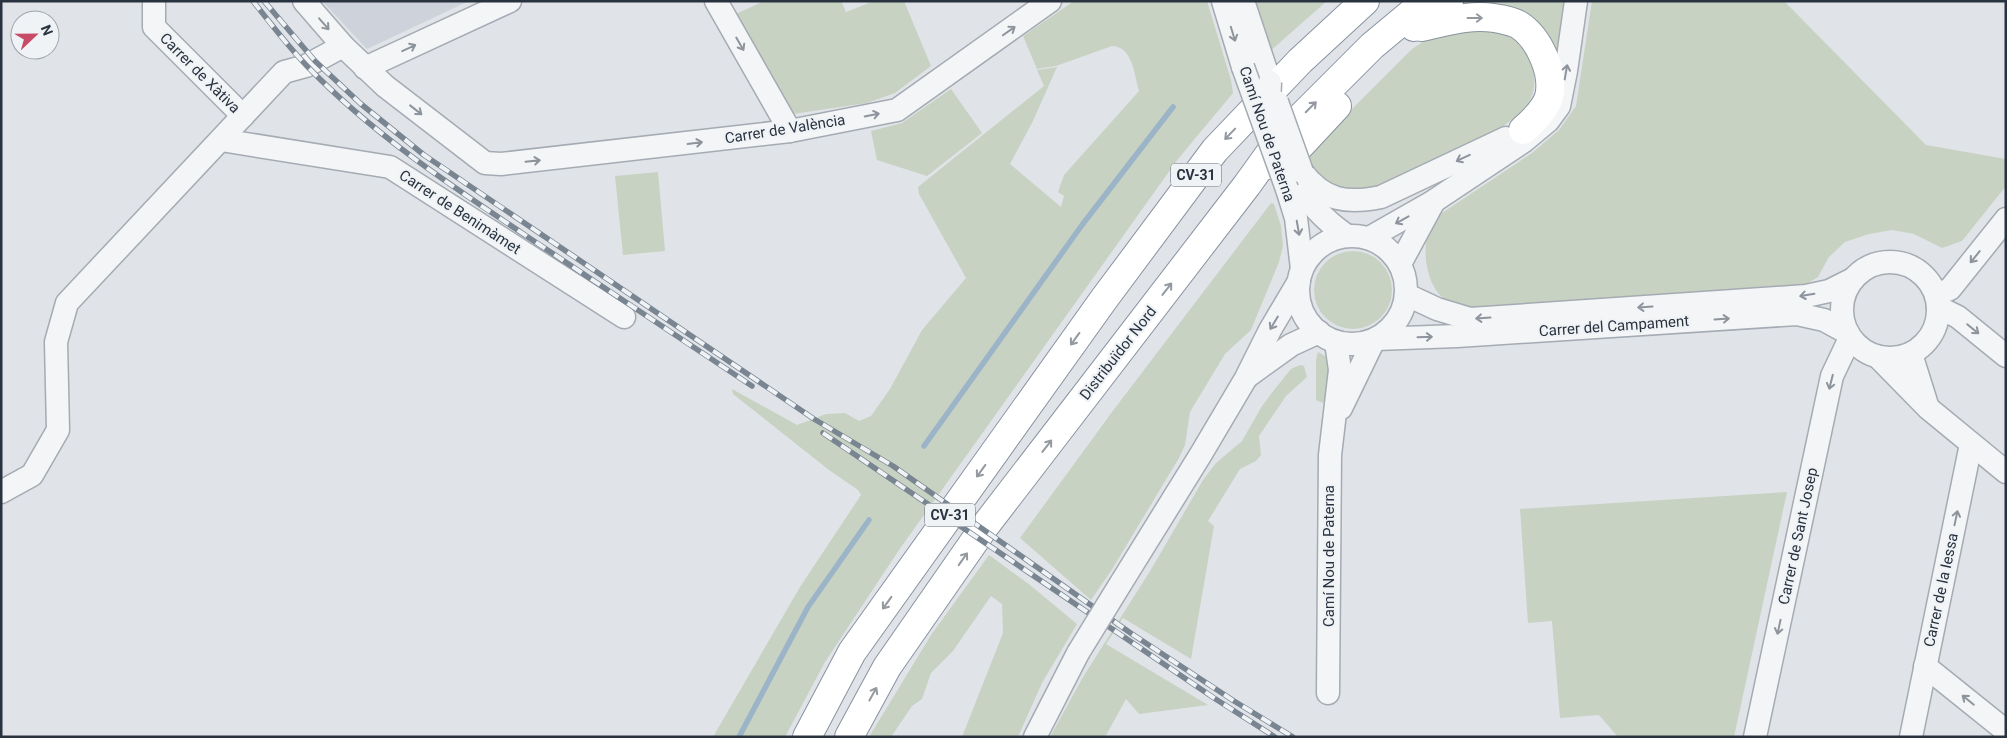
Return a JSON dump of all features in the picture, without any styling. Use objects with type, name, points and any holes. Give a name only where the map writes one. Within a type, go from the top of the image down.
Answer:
[{"type":"highway","points":[[1300,61],[1341,1]]},
{"type":"highway","name":"CV-31","points":[[807,737],[852,652],[1104,299],[1215,150],[1300,61],[1364,1]]},
{"type":"highway","name":"Distribuïdor Nord","points":[[849,737],[887,667],[985,526],[1247,186],[1283,135],[1372,46],[1426,1]]},
{"type":"highway","points":[[1247,186],[1296,150],[1380,58],[1410,30],[1449,1]]},
{"type":"highway","points":[[1410,30],[1463,18],[1493,18],[1519,25],[1539,46],[1550,72],[1548,96],[1538,116],[1523,130]]},
{"type":"street","name":"Carrer de Xàtiva","points":[[154,1],[154,27],[243,116]]},
{"type":"street","points":[[304,1],[365,68],[510,1]]},
{"type":"street","points":[[716,1],[790,131]]},
{"type":"street","name":"Carrer de València","points":[[365,68],[484,164],[500,164],[790,131],[897,110],[1050,1]]},
{"type":"street","name":"Camí Nou de Paterna","points":[[1223,1],[1252,60],[1295,180],[1305,199],[1328,223],[1346,236]]},
{"type":"street","name":"Camí Nou de Paterna","points":[[1243,1],[1252,60],[1270,82],[1295,180],[1300,275]]},
{"type":"street","points":[[1369,238],[1434,201],[1524,141],[1548,120],[1559,106],[1576,1]]},
{"type":"street","points":[[1,492],[32,476],[58,430],[56,342],[67,303],[284,72],[306,66],[343,46]]},
{"type":"street","points":[[1495,159],[1523,130]]},
{"type":"street","points":[[1295,180],[1311,183],[1322,192],[1358,202],[1381,197],[1523,130]]},
{"type":"street","name":"Carrer de Benimàmet","points":[[221,140],[390,167],[624,317]]},
{"type":"street","points":[[1400,264],[1434,201]]},
{"type":"street","points":[[1937,301],[1950,289],[2006,219]]},
{"type":"street","points":[[1035,737],[1078,653],[1246,378],[1309,256],[1320,246],[1332,239],[1346,236],[1369,238],[1382,244],[1400,264],[1405,278],[1406,295],[1402,310],[1394,324],[1375,339],[1350,344],[1327,337],[1308,322],[1298,295],[1300,275]]},
{"type":"street","points":[[1879,358],[1895,359],[1911,354],[1925,345],[1934,332],[1939,316],[1932,285],[1922,274],[1909,265],[1894,262],[1878,263],[1864,269],[1853,279],[1844,293],[1841,309],[1844,326],[1849,335],[1864,351],[1879,358],[1928,408],[2006,472]]},
{"type":"street","name":"Carrer del Campament","points":[[1406,295],[1437,309],[1470,319],[1806,296],[1829,291],[1853,279]]},
{"type":"street","points":[[1937,301],[2006,356]]},
{"type":"street","name":"Carrer del Campament","points":[[1375,339],[1457,336],[1797,314],[1824,320],[1849,335]]},
{"type":"street","name":"Carrer de Sant Josep","points":[[1755,737],[1832,376],[1849,335]]},
{"type":"street","points":[[1246,378],[1291,344],[1327,337]]},
{"type":"street","name":"Camí Nou de Paterna","points":[[1327,337],[1340,370],[1330,455],[1328,693]]},
{"type":"street","name":"Camí Nou de Paterna","points":[[1335,420],[1375,339]]},
{"type":"street","points":[[1911,354],[1928,408]]},
{"type":"street","name":"Carrer de la Iessa","points":[[1911,737],[1971,444]]},
{"type":"street","points":[[1925,666],[2006,731]]},
{"type":"shaded area","points":[[322,1],[469,1],[367,49]]},
{"type":"green space","points":[[764,1],[841,1],[846,12],[874,1],[904,1],[931,66],[895,93],[867,103],[793,114],[736,14]]},
{"type":"green space","points":[[1074,1],[1207,1],[1231,80],[1233,93],[1178,159],[899,550],[825,662],[785,737],[713,737],[800,587],[861,495],[858,490],[829,470],[733,394],[732,389],[797,425],[826,414],[845,413],[859,421],[871,416],[890,389],[922,330],[966,278],[919,194],[918,187],[1044,86],[1037,70],[1057,67],[1033,121],[1010,164],[1061,207],[1064,196],[1058,192],[1064,175],[1139,91],[1132,63],[1128,56],[1124,51],[1112,46],[1056,66],[1037,69],[1023,36]]},
{"type":"green space","points":[[1253,1],[1327,1],[1267,54]]},
{"type":"green space","points":[[1457,1],[1565,1],[1559,58],[1551,48],[1449,9]]},
{"type":"green space","points":[[1592,1],[1784,1],[1926,145],[2006,159],[2006,186],[1962,241],[1942,248],[1914,234],[1892,230],[1869,234],[1845,242],[1829,257],[1818,277],[1803,286],[1468,308],[1452,304],[1437,292],[1429,275],[1426,245],[1430,228],[1439,215],[1532,153],[1559,130],[1576,106]]},
{"type":"green space","points":[[1486,27],[1517,41],[1523,46],[1532,61],[1534,87],[1532,95],[1528,103],[1509,122],[1484,137],[1395,182],[1374,189],[1354,192],[1333,187],[1308,163],[1308,153],[1412,49],[1435,34]]},
{"type":"green space","points":[[951,89],[982,133],[927,176],[877,160],[871,131],[902,123]]},
{"type":"green space","points":[[658,172],[665,251],[623,255],[615,176]]},
{"type":"green space","points":[[1271,203],[1274,204],[1281,226],[1283,246],[1279,262],[1251,330],[1225,354],[1190,412],[1185,445],[1179,458],[1111,571],[1091,600],[1020,538],[1112,412]]},
{"type":"green space","points":[[1345,251],[1361,251],[1375,257],[1386,268],[1392,282],[1392,298],[1386,312],[1375,323],[1361,329],[1345,329],[1331,323],[1320,312],[1314,298],[1314,282],[1320,268],[1331,257]]},
{"type":"green space","points":[[1318,352],[1325,356],[1332,364],[1330,383],[1323,403],[1316,400],[1316,360]]},
{"type":"green space","points":[[1300,365],[1304,366],[1307,377],[1286,396],[1259,436],[1261,455],[1256,461],[1240,469],[1208,521],[1214,526],[1191,659],[1123,618],[1106,644],[1208,705],[1139,714],[1126,699],[1105,737],[1050,737],[1083,677],[1152,568],[1203,480],[1216,463],[1242,441],[1262,406],[1274,390],[1291,369]]},
{"type":"green space","points":[[1787,492],[1734,737],[1618,737],[1599,715],[1560,718],[1552,621],[1528,623],[1520,509]]},
{"type":"green space","points":[[989,555],[1030,585],[1077,624],[1042,683],[1018,737],[962,737],[1003,633],[1002,604],[991,596],[953,651],[931,673],[922,699],[912,706],[891,737],[869,737],[931,635]]},
{"type":"waterway","points":[[924,446],[1082,225],[1173,107]]},
{"type":"waterway","points":[[739,737],[808,607],[869,520]]},
{"type":"railway","points":[[253,1],[285,42],[306,65],[332,91],[389,139],[479,204],[752,386]]},
{"type":"railway","points":[[264,1],[315,61],[361,104],[424,155],[814,419],[893,466],[1132,634],[1293,737]]},
{"type":"railway","points":[[823,433],[1214,698],[1275,737]]}]
